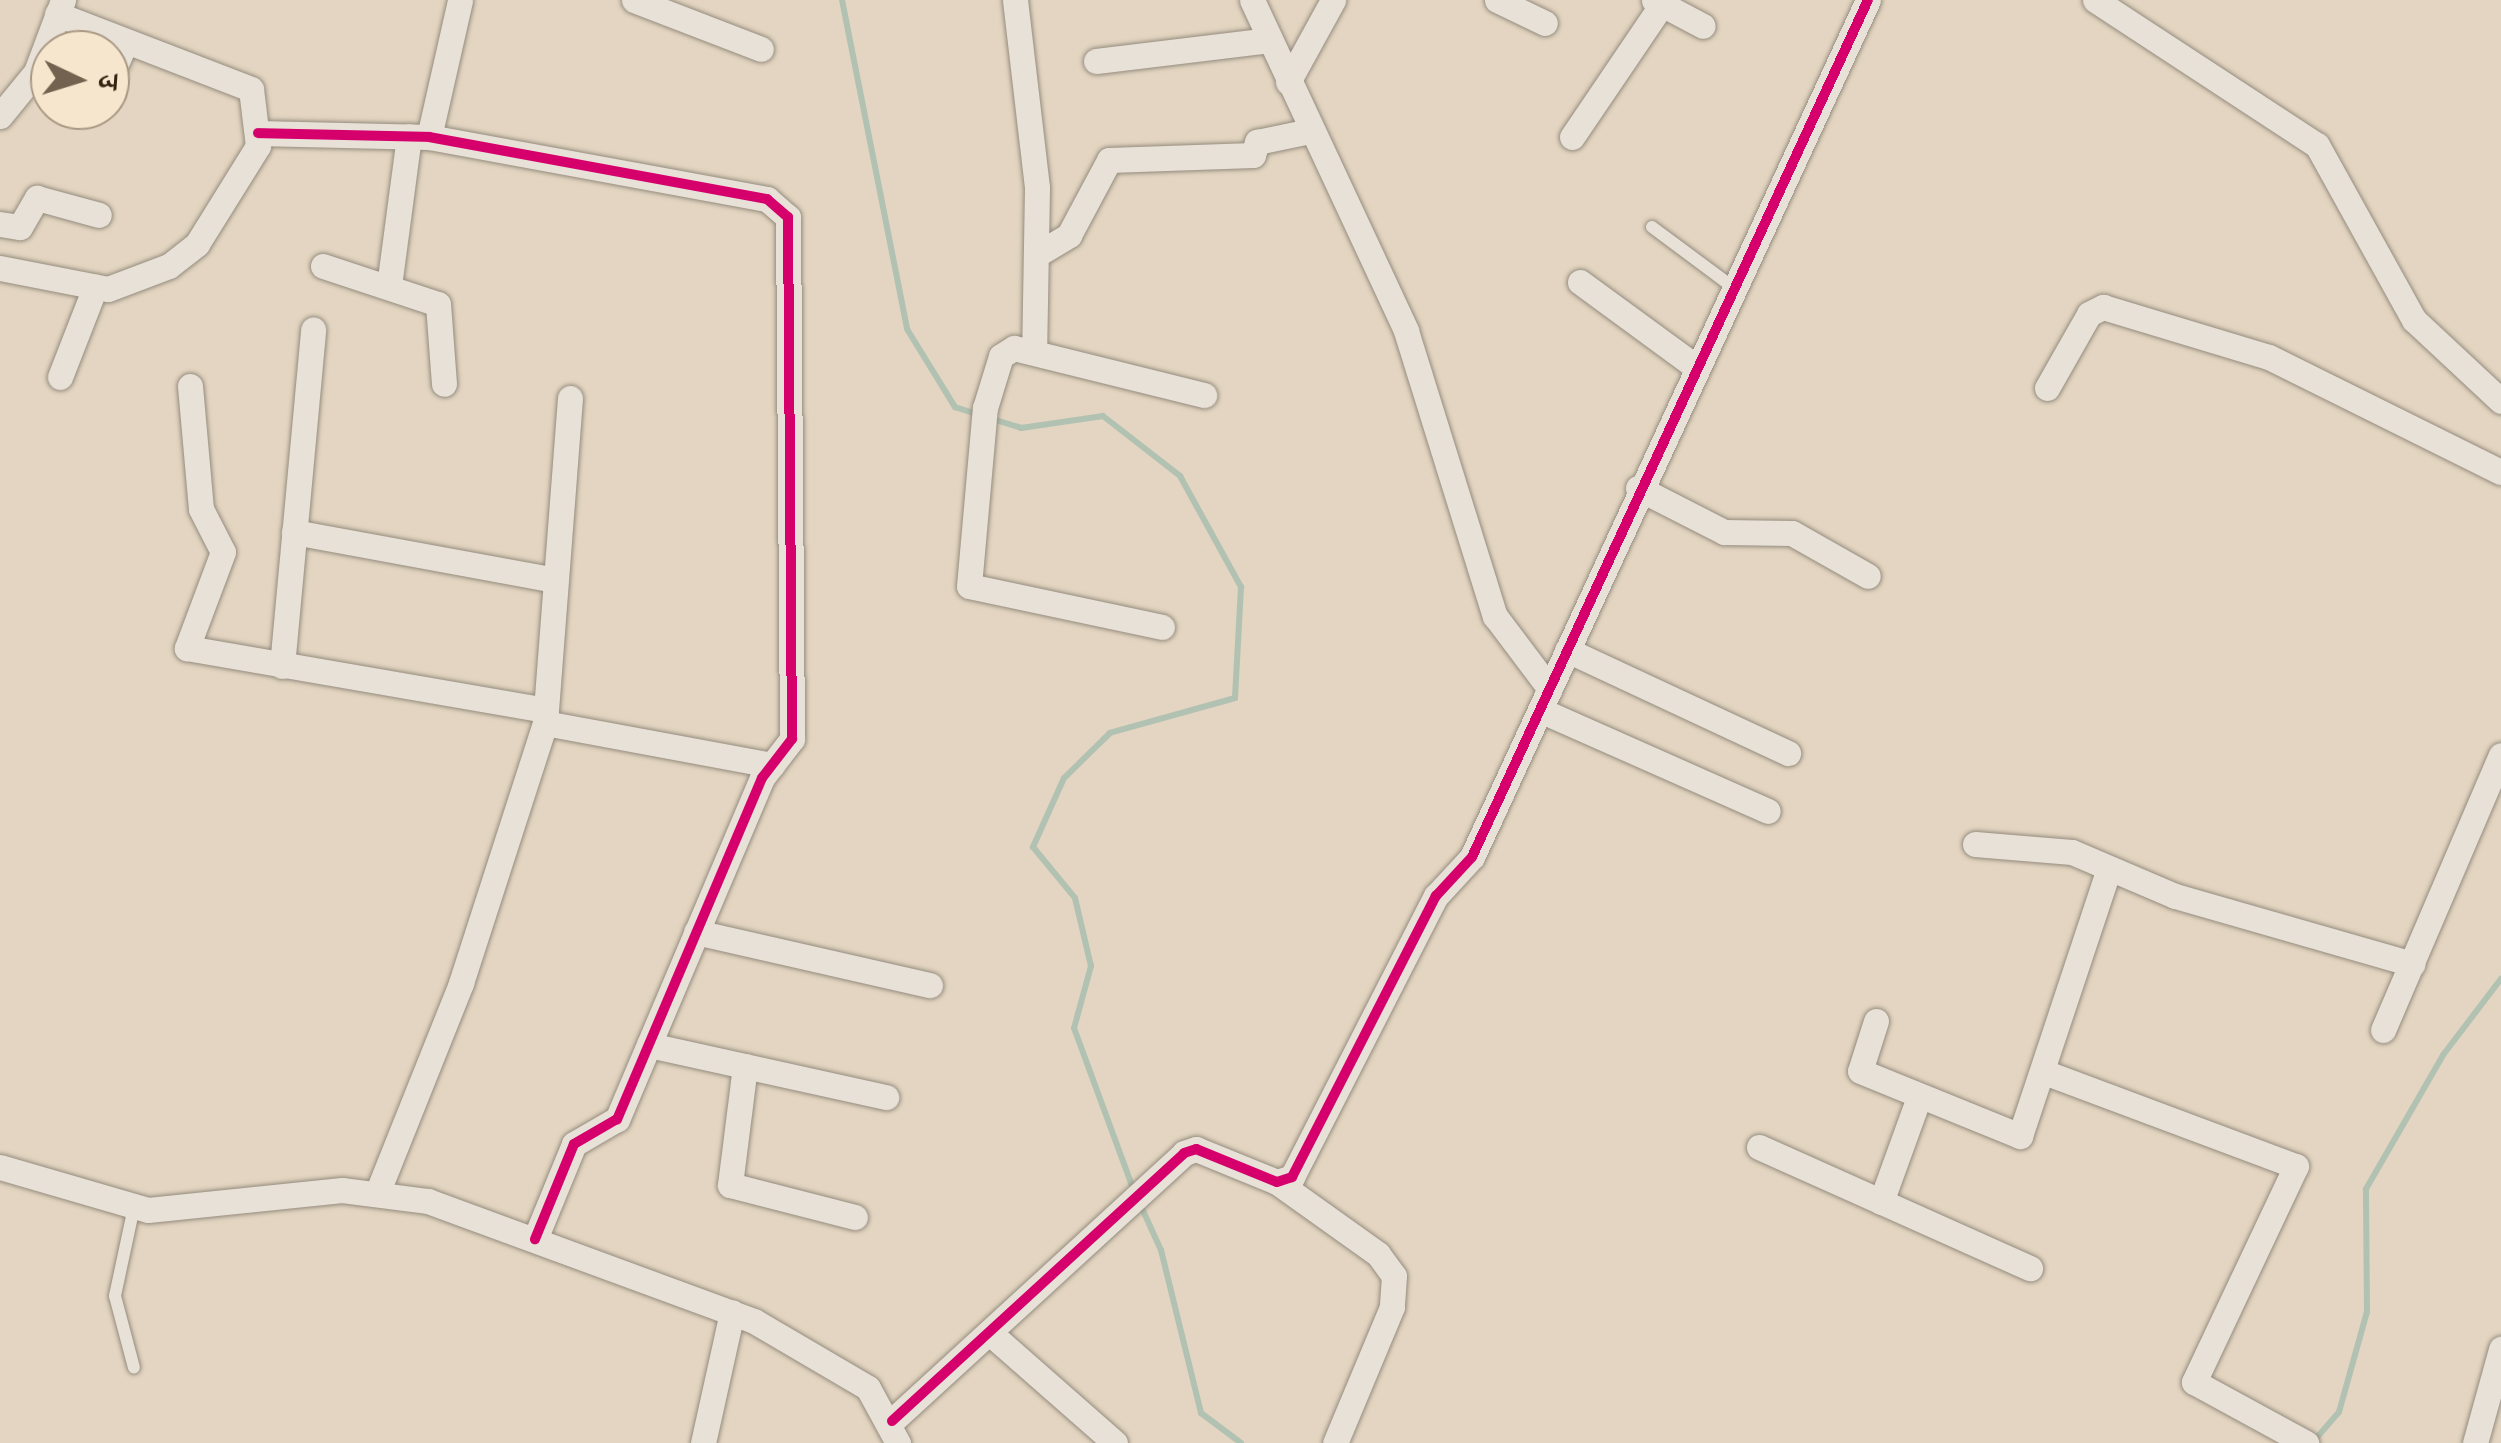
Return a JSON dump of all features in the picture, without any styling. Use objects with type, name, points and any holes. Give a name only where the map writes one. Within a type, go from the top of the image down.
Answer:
[{"type":"street","points":[[389,286],[419,136],[460,0]]},
{"type":"street","points":[[634,0],[761,49]]},
{"type":"street","points":[[1015,0],[1036,255],[1034,352]]},
{"type":"street","points":[[1252,0],[1406,331],[1495,616],[1545,700],[1768,811]]},
{"type":"street","points":[[1288,82],[1333,0]]},
{"type":"street","points":[[1497,0],[1546,23]]},
{"type":"street","points":[[1277,1182],[1292,1178],[1427,914],[1472,857],[1692,364],[1868,0]]},
{"type":"street","points":[[2095,0],[2130,10],[2318,145],[2414,320],[2501,401]]},
{"type":"street","points":[[1572,137],[1658,2],[1703,26]]},
{"type":"street","points":[[0,268],[95,287],[187,254],[252,160],[258,133],[251,89],[133,43],[60,7]]},
{"type":"street","points":[[1096,61],[1270,40]]},
{"type":"street","points":[[0,116],[30,87]]},
{"type":"street","points":[[1036,255],[1069,235],[1109,160],[1253,155],[1257,142],[1310,131]]},
{"type":"street","points":[[258,133],[419,136],[767,199],[788,217],[792,739],[772,764],[612,1129],[569,1151],[536,1240]]},
{"type":"street","points":[[0,224],[20,227],[34,198],[99,215]]},
{"type":"street","points":[[323,266],[438,304],[444,384]]},
{"type":"street","points":[[1580,282],[1692,364]]},
{"type":"street","points":[[60,378],[95,287]]},
{"type":"street","points":[[2047,388],[2089,314],[2103,308],[2269,357],[2501,472]]},
{"type":"street","points":[[282,666],[313,329]]},
{"type":"street","points":[[1162,626],[968,586],[985,408],[1002,356],[1034,352],[1204,396]]},
{"type":"street","points":[[190,386],[201,508],[223,552],[187,648],[772,764]]},
{"type":"street","points":[[378,1190],[462,983],[546,717],[570,398]]},
{"type":"street","points":[[1638,488],[1724,532],[1792,533],[1868,576]]},
{"type":"street","points":[[294,532],[555,580]]},
{"type":"street","points":[[1567,650],[1788,752]]},
{"type":"street","points":[[2383,1030],[2501,755]]},
{"type":"street","points":[[1974,844],[2059,850],[2412,964]]},
{"type":"street","points":[[1876,1021],[1860,1071],[2020,1136],[2110,868]]},
{"type":"street","points":[[696,932],[930,985]]},
{"type":"street","points":[[648,1045],[886,1097]]},
{"type":"street","points":[[745,1066],[730,1185],[855,1216]]},
{"type":"street","points":[[2044,1072],[2296,1166],[2194,1382],[2305,1443]]},
{"type":"street","points":[[1881,1202],[1919,1097]]},
{"type":"street","points":[[1759,1148],[2030,1268]]},
{"type":"street","points":[[0,1167],[134,1207],[378,1190],[536,1240],[732,1312],[854,1376],[895,1432],[991,1334],[1121,1212],[1196,1149],[1277,1182],[1378,1254],[1394,1276],[1392,1307],[1336,1443]]},
{"type":"street","points":[[703,1443],[732,1312]]},
{"type":"street","points":[[991,1334],[1114,1443]]},
{"type":"street","points":[[2476,1443],[2501,1350]]},
{"type":"lane","points":[[130,50],[133,43]]},
{"type":"lane","points":[[1652,227],[1730,285]]},
{"type":"lane","points":[[134,1207],[115,1296],[134,1368]]},
{"type":"waterway","points":[[842,0],[907,329],[955,407],[977,414]]},
{"type":"waterway","points":[[989,418],[1021,428],[1103,416],[1180,476],[1241,587],[1235,698],[1110,733],[1064,778],[1033,847],[1075,898],[1091,966],[1074,1028],[1133,1188]]},
{"type":"waterway","points":[[2312,1443],[2339,1412],[2367,1312],[2366,1189],[2443,1055],[2501,979]]},
{"type":"waterway","points":[[1140,1204],[1161,1250],[1201,1413],[1241,1443]]},
{"type":"cycle path","points":[[892,1421],[1184,1153],[1196,1149],[1277,1182],[1292,1177],[1436,896],[1472,857],[1868,0]]},
{"type":"cycle path","points":[[258,133],[429,137],[767,199],[788,217],[792,739],[762,778],[617,1119],[574,1144],[535,1239]]}]
